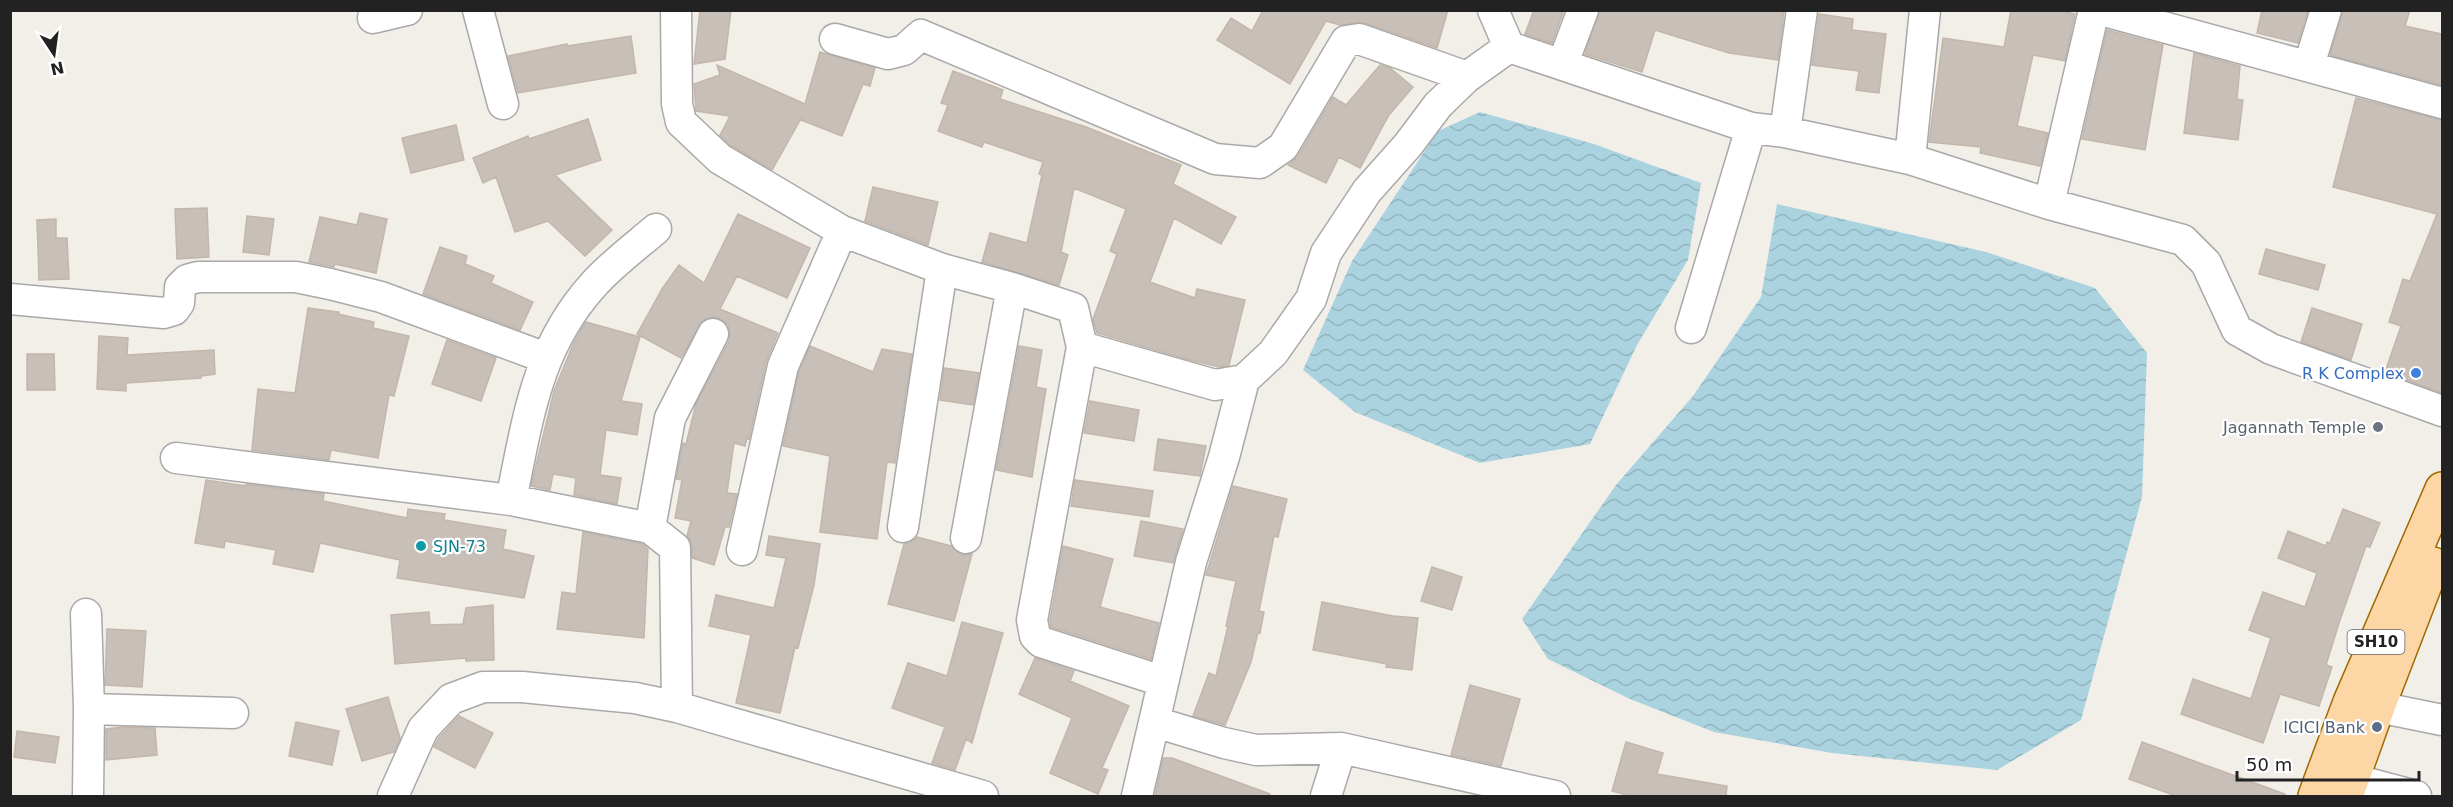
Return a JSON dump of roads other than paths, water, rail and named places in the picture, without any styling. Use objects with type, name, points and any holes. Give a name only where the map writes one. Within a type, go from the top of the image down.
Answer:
[{"type":"main road","name":"SH10","points":[[2315,796],[2350,702],[2442,489]]},
{"type":"main road","name":"SH10","points":[[2349,788],[2442,544]]},
{"type":"street","points":[[373,18],[407,10]]},
{"type":"street","points":[[478,10],[503,104]]},
{"type":"street","points":[[676,10],[676,104],[681,122],[720,159],[842,231],[942,269],[1073,308],[1082,347],[1032,620],[1033,630],[1041,642],[1162,681]]},
{"type":"street","points":[[1492,10],[1509,47],[1563,63],[1751,128],[1785,132],[1910,159],[2049,204],[2183,240],[2206,263],[2237,330],[2271,349],[2442,411]]},
{"type":"street","points":[[1563,63],[1583,10]]},
{"type":"street","points":[[1785,132],[1802,10]]},
{"type":"street","points":[[1910,159],[1925,10]]},
{"type":"street","points":[[2049,204],[2094,10]]},
{"type":"street","points":[[2101,10],[2442,103]]},
{"type":"street","points":[[2309,65],[2326,10]]},
{"type":"street","points":[[835,39],[888,54],[904,50],[923,23],[1215,159],[1249,164],[1260,163],[1283,147],[1346,41],[1359,39],[1467,77]]},
{"type":"street","points":[[1137,796],[1191,562],[1224,457],[1244,380],[1273,353],[1311,299],[1326,253],[1367,191],[1438,105],[1467,77],[1509,47]]},
{"type":"street","points":[[1691,327],[1751,128]]},
{"type":"street","points":[[511,500],[534,388],[558,333],[595,282],[656,229]]},
{"type":"street","points":[[742,550],[783,366],[842,231]]},
{"type":"street","points":[[903,527],[942,269]]},
{"type":"street","points":[[10,299],[164,313],[174,310],[179,303],[180,287],[187,280],[296,277],[381,297],[546,358]]},
{"type":"street","points":[[966,538],[1012,288]]},
{"type":"street","points":[[651,528],[670,418],[713,334]]},
{"type":"street","points":[[1082,347],[1215,385],[1244,380]]},
{"type":"street","points":[[176,458],[511,500],[651,528],[675,548],[677,707]]},
{"type":"street","points":[[86,614],[89,709],[87,796]]},
{"type":"street","points":[[393,796],[423,729],[451,699],[483,687],[522,687],[634,699],[677,707],[983,796]]},
{"type":"street","points":[[2378,707],[2442,720]]},
{"type":"street","points":[[89,709],[233,713]]},
{"type":"street","points":[[1155,722],[1224,743],[1256,750],[1341,748],[1555,796]]},
{"type":"street","points":[[1326,796],[1341,748]]},
{"type":"street","points":[[2349,788],[2416,796]]},
{"type":"water","points":[[1480,112],[1594,144],[1701,183],[1688,260],[1637,345],[1590,444],[1480,463],[1355,412],[1303,370],[1352,261],[1438,131]]},
{"type":"water","points":[[1777,204],[1986,252],[2095,288],[2147,353],[2142,497],[2081,720],[1997,770],[1832,753],[1714,732],[1630,699],[1548,659],[1522,619],[1616,485],[1693,396],[1761,297]]},
{"type":"place","name":"R K Complex","points":[[2416,373]]},
{"type":"place","name":"Jagannath Temple","points":[[2378,427]]},
{"type":"place","name":"SJN-73","points":[[421,546]]},
{"type":"place","name":"ICICI Bank","points":[[2377,727]]}]
